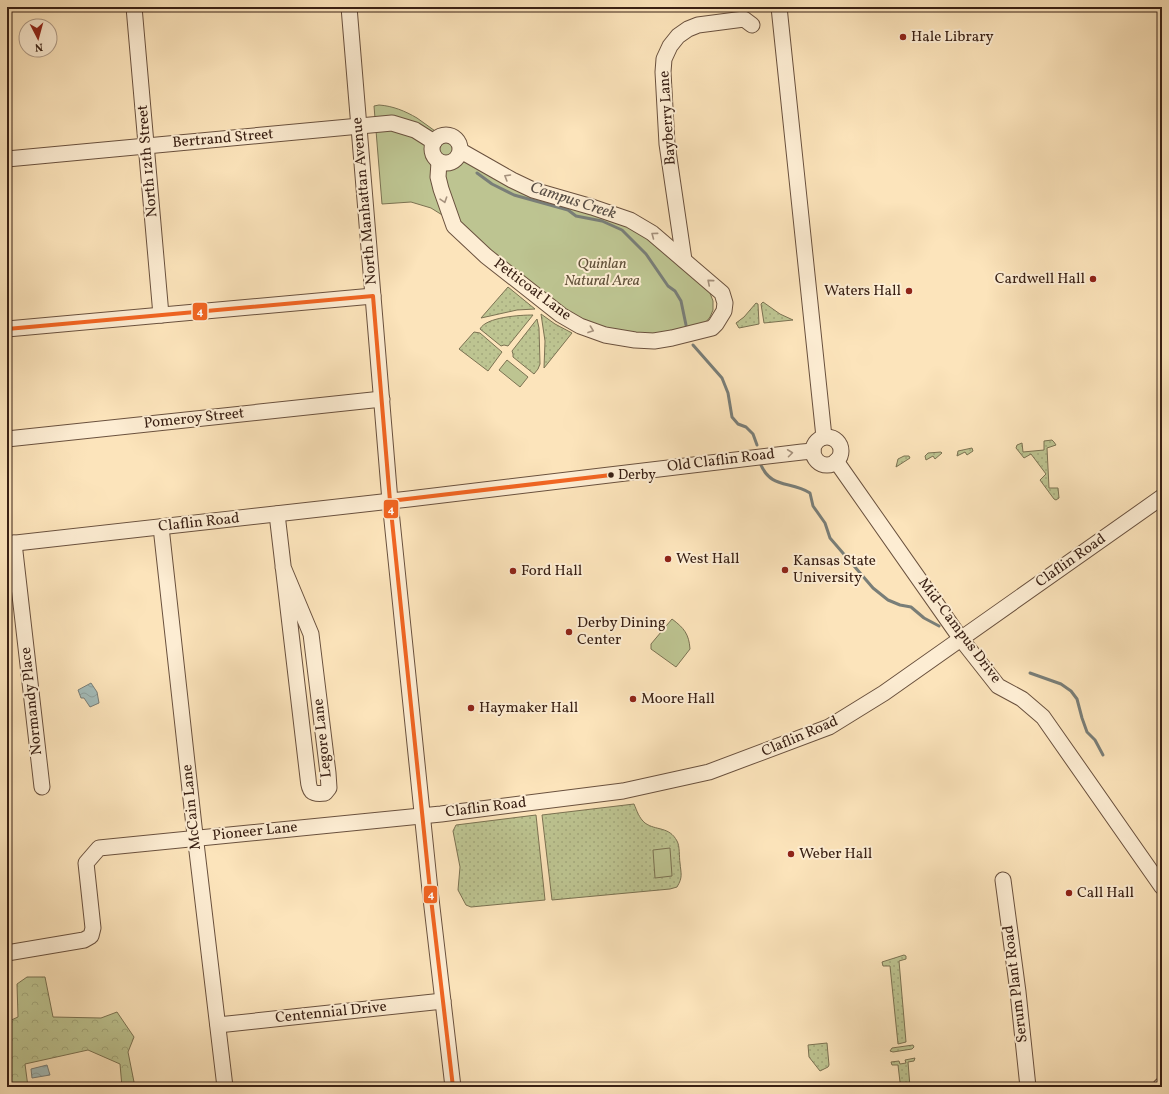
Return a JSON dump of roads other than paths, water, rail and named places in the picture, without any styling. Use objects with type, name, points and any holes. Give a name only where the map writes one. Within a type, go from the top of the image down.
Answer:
[{"type":"street","name":"North 12th Street","points":[[134,7],[162,315]]},
{"type":"street","name":"North Manhattan Avenue","points":[[349,7],[390,501],[453,1087]]},
{"type":"street","points":[[779,7],[824,437]]},
{"type":"street","name":"Bayberry Lane","points":[[684,260],[668,144],[663,72],[664,59],[670,46],[678,36],[698,25],[744,20],[752,25]]},
{"type":"street","name":"Bertrand Street","points":[[7,159],[392,123],[415,130],[434,142]]},
{"type":"street","points":[[442,135],[452,136],[459,142],[461,151],[457,159],[453,162],[444,164],[439,162],[433,155],[432,150],[434,142],[442,135]]},
{"type":"street","points":[[461,151],[512,180],[533,190],[630,220],[652,233],[684,260]]},
{"type":"street","name":"Petticoat Lane","points":[[439,162],[438,177],[440,189],[454,226],[486,256],[561,315],[580,326],[605,335],[635,340],[654,341],[712,328],[724,311],[725,303],[722,293],[684,260]]},
{"type":"street","points":[[7,329],[373,296]]},
{"type":"street","name":"Pomeroy Street","points":[[7,439],[382,399]]},
{"type":"street","points":[[824,437],[832,438],[839,444],[840,452],[836,461],[827,464],[816,460],[813,452],[815,444],[820,438],[824,437]]},
{"type":"street","name":"Old Claflin Road","points":[[390,501],[796,452],[813,452]]},
{"type":"street","name":"Mid-Campus Drive","points":[[836,461],[961,639],[998,686],[1022,699],[1043,717],[1162,887]]},
{"type":"street","name":"Claflin Road","points":[[423,815],[623,791],[709,772],[829,727],[884,693],[1162,497]]},
{"type":"street","name":"Claflin Road","points":[[11,544],[390,501]]},
{"type":"street","name":"Legore Lane","points":[[277,514],[283,567],[309,787],[313,793],[325,793],[329,788],[328,774],[311,634],[283,567]]},
{"type":"street","name":"McCain Lane","points":[[161,527],[195,838],[225,1087]]},
{"type":"street","name":"Normandy Place","points":[[11,544],[42,787]]},
{"type":"street","name":"Pioneer Lane","points":[[7,953],[84,940],[91,936],[93,928],[86,863],[99,848],[423,815]]},
{"type":"street","name":"Serum Plant Road","points":[[1003,880],[1018,992],[1028,1087]]},
{"type":"street","name":"Centennial Drive","points":[[218,1025],[443,1001]]},
{"type":"water","points":[[91,683],[97,692],[99,703],[90,707],[84,698],[81,698],[78,690]]},
{"type":"water","points":[[47,1065],[50,1075],[32,1078],[31,1069]]},
{"type":"waterway","name":"Campus Creek","points":[[477,173],[492,184],[514,195],[568,210],[576,216],[602,221],[622,230],[646,254],[668,286],[675,291],[681,301],[686,325]]},
{"type":"waterway","name":"Campus Creek","points":[[693,345],[722,378],[728,393],[732,417],[738,424],[746,427],[753,434],[757,445]]},
{"type":"waterway","name":"Campus Creek","points":[[760,463],[764,472],[775,481],[803,489],[810,493],[813,506],[825,523],[830,538],[873,588],[888,600],[900,605],[911,607],[924,618],[939,626]]},
{"type":"waterway","name":"Campus Creek","points":[[1030,673],[1061,684],[1071,691],[1077,699],[1087,732],[1095,740],[1103,755]]},
{"type":"place","name":"Hale Library","points":[[903,37]]},
{"type":"place","name":"Cardwell Hall","points":[[1093,279]]},
{"type":"place","name":"Waters Hall","points":[[909,291]]},
{"type":"place","name":"Derby","points":[[611,475]]},
{"type":"place","name":"West Hall","points":[[668,559]]},
{"type":"place","name":"Kansas State University","points":[[785,570]]},
{"type":"place","name":"Ford Hall","points":[[513,571]]},
{"type":"place","name":"Derby Dining Center","points":[[569,632]]},
{"type":"place","name":"Moore Hall","points":[[633,699]]},
{"type":"place","name":"Haymaker Hall","points":[[471,708]]},
{"type":"place","name":"Weber Hall","points":[[791,854]]},
{"type":"place","name":"Call Hall","points":[[1069,893]]},
{"type":"park label","name":"Quinlan Natural Area","points":[[602,272]]}]
